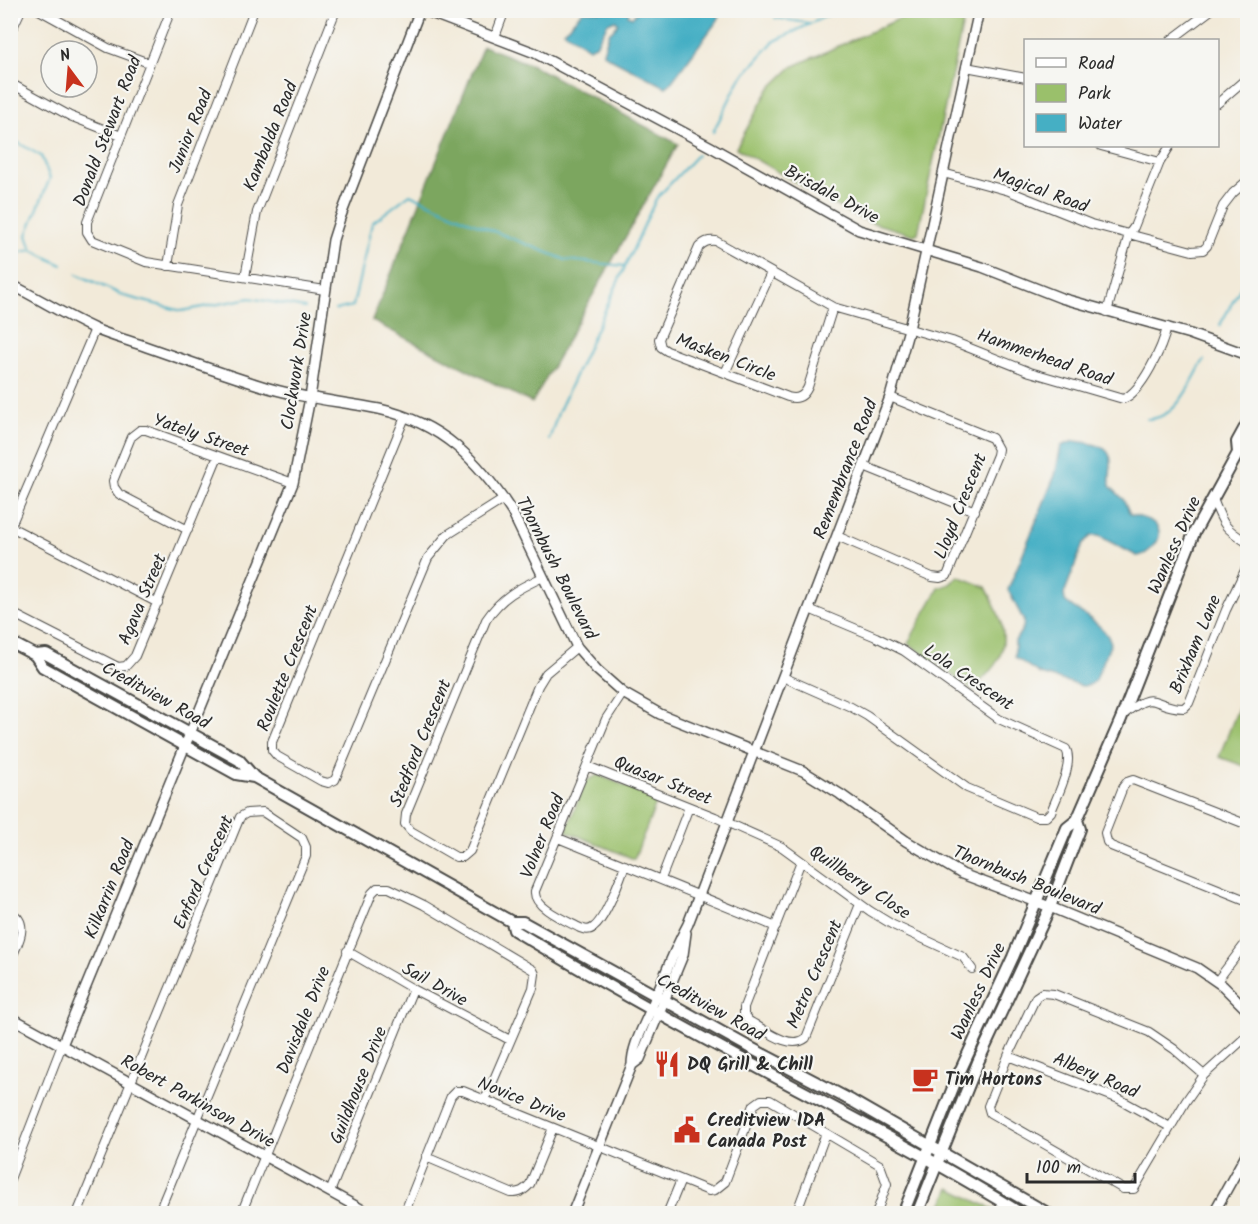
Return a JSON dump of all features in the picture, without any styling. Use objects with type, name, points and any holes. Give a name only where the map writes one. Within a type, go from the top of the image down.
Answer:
[{"type":"main road","name":"Wanless Drive","points":[[903,1214],[967,1055],[1037,902],[1067,828],[1077,820],[1122,715],[1194,533],[1243,452],[1237,442],[1248,422]]},
{"type":"main road","name":"Creditview Road","points":[[10,642],[35,655],[43,667],[236,774],[254,777]]},
{"type":"main road","name":"Creditview Road","points":[[35,655],[46,654],[190,733],[238,760],[254,777],[512,922],[523,922],[747,1046],[852,1101],[1049,1214]]},
{"type":"main road","name":"Wanless Drive","points":[[917,1214],[978,1062],[1050,907],[1080,829],[1077,820]]},
{"type":"main road","name":"Creditview Road","points":[[512,922],[514,930],[724,1049],[925,1157],[1022,1214]]},
{"type":"main road","points":[[724,1049],[731,1045],[747,1046]]},
{"type":"street","points":[[10,34],[21,10]]},
{"type":"street","points":[[39,10],[108,48],[149,63]]},
{"type":"street","name":"Donald Stewart Road","points":[[171,10],[87,222],[87,232],[92,240],[101,245],[146,262],[325,290]]},
{"type":"street","name":"Junior Road","points":[[168,266],[178,205],[254,10]]},
{"type":"street","name":"Kambalda Road","points":[[245,277],[257,212],[336,10]]},
{"type":"street","name":"Brisdale Drive","points":[[422,10],[535,52],[859,230],[982,267],[1061,298],[1217,342],[1248,355]]},
{"type":"street","name":"Clockwork Drive","points":[[190,733],[293,483],[310,399],[333,240],[422,10]]},
{"type":"street","points":[[495,37],[505,10]]},
{"type":"street","name":"Remembrance Road","points":[[572,1214],[632,1065],[632,1055],[683,955],[688,924],[890,397],[909,329],[979,10]]},
{"type":"street","points":[[1172,39],[1211,10]]},
{"type":"street","points":[[966,68],[1024,78]]},
{"type":"street","points":[[1219,102],[1248,76]]},
{"type":"street","points":[[10,83],[70,116],[121,136]]},
{"type":"street","points":[[1105,147],[1160,162]]},
{"type":"street","points":[[1107,312],[1129,234],[1160,162],[1169,147]]},
{"type":"street","name":"Magical Road","points":[[943,173],[1009,191],[1078,219],[1192,251],[1203,250],[1210,242],[1223,206],[1233,193],[1248,180]]},
{"type":"street","name":"Masken Circle","points":[[833,307],[808,387],[801,397],[793,399],[668,351],[660,343],[659,335],[699,248],[706,242],[716,242],[833,307],[909,329]]},
{"type":"street","points":[[724,373],[771,273]]},
{"type":"street","name":"Thornbush Boulevard","points":[[10,284],[95,329],[262,386],[310,399],[377,409],[405,417],[459,447],[490,480],[512,512],[577,647],[622,693],[660,714],[803,771],[906,841],[954,870],[1192,966],[1217,981],[1248,1011]]},
{"type":"street","name":"Hammerhead Road","points":[[909,329],[952,341],[1030,372],[1123,399],[1133,393],[1157,357],[1164,343],[1167,327]]},
{"type":"street","points":[[95,329],[11,527],[158,603]]},
{"type":"street","name":"Lloyd Crescent","points":[[837,536],[932,577],[947,576],[997,455],[998,449],[992,438],[890,397]]},
{"type":"street","name":"Roulette Crescent","points":[[405,417],[272,742],[272,750],[277,756],[321,781],[328,783],[335,780],[428,558],[447,535],[504,499]]},
{"type":"street","name":"Yately Street","points":[[188,530],[119,494],[114,487],[113,481],[131,437],[140,430],[146,430],[293,483]]},
{"type":"street","name":"Agava Street","points":[[10,612],[118,667],[126,666],[135,656],[218,456]]},
{"type":"street","points":[[864,466],[975,511]]},
{"type":"street","points":[[1213,499],[1223,524],[1248,543]]},
{"type":"street","name":"Brixham Lane","points":[[1122,715],[1144,700],[1177,708],[1184,708],[1189,703],[1226,610],[1248,564]]},
{"type":"street","name":"Stedford Crescent","points":[[543,577],[503,598],[486,620],[406,814],[405,824],[411,831],[456,857],[463,857],[470,851],[538,687],[552,667],[577,647]]},
{"type":"street","name":"Lola Crescent","points":[[783,677],[867,716],[966,788],[1036,817],[1046,817],[1051,812],[1069,764],[1070,759],[1066,750],[999,719],[904,651],[809,609]]},
{"type":"street","name":"Volner Road","points":[[622,693],[611,710],[534,895],[540,906],[586,930],[597,925],[612,898],[625,865]]},
{"type":"street","name":"Kilkarrin Road","points":[[62,1045],[190,733]]},
{"type":"street","name":"Quasar Street","points":[[587,766],[727,822]]},
{"type":"street","points":[[1248,825],[1133,780],[1127,782],[1123,787],[1105,833],[1107,842],[1111,846],[1248,901]]},
{"type":"street","points":[[661,879],[689,807]]},
{"type":"street","name":"Enford Crescent","points":[[131,1083],[240,817],[262,812],[302,838],[306,847],[306,856],[196,1119]]},
{"type":"street","name":"Quillberry Close","points":[[727,822],[782,848],[860,904],[893,925],[963,957],[972,969]]},
{"type":"street","points":[[558,838],[776,927]]},
{"type":"street","name":"Metro Crescent","points":[[801,861],[744,1007],[744,1015],[749,1021],[791,1043],[799,1042],[808,1034],[860,904]]},
{"type":"street","name":"Davisdale Drive","points":[[241,1214],[347,951],[372,893],[377,888],[389,888],[424,905],[533,970],[535,974],[533,988],[510,1040]]},
{"type":"street","points":[[10,912],[15,913],[19,920],[22,935],[10,960]]},
{"type":"street","points":[[1217,981],[1248,940]]},
{"type":"street","name":"Sail Drive","points":[[347,951],[510,1040]]},
{"type":"street","name":"Guildhouse Drive","points":[[330,1192],[413,989]]},
{"type":"street","points":[[1204,1075],[1174,1049],[1149,1032],[1047,993],[1036,998],[1008,1056],[988,1107],[990,1113],[1123,1189],[1134,1189],[1204,1075],[1248,1035]]},
{"type":"street","name":"Robert Parkinson Drive","points":[[10,1017],[370,1214]]},
{"type":"street","points":[[485,1100],[510,1040]]},
{"type":"street","points":[[10,1179],[14,1162],[62,1045]]},
{"type":"street","name":"Albery Road","points":[[1008,1056],[1119,1099],[1170,1127]]},
{"type":"street","points":[[77,1214],[131,1083]]},
{"type":"street","name":"Novice Drive","points":[[404,1214],[451,1096],[456,1091],[463,1091],[709,1191],[725,1182],[754,1106],[761,1100],[770,1100],[826,1133]]},
{"type":"street","points":[[158,1214],[196,1119]]},
{"type":"street","points":[[426,1157],[511,1193],[517,1193],[524,1191],[530,1184],[553,1128]]},
{"type":"street","points":[[796,1214],[826,1133],[880,1165],[887,1184],[876,1214]]},
{"type":"street","points":[[1213,1214],[1248,1150]]},
{"type":"street","points":[[667,1214],[681,1180]]},
{"type":"green space","points":[[912,13],[965,13],[918,233],[914,235],[870,222],[847,212],[736,148],[769,89],[792,67]]},
{"type":"green space","points":[[483,46],[532,65],[678,144],[532,403],[372,321]]},
{"type":"green space","points":[[958,576],[986,587],[998,613],[1003,632],[1002,651],[998,660],[973,690],[908,643],[939,588],[950,584]]},
{"type":"green space","points":[[1247,686],[1248,767],[1219,757]]},
{"type":"green space","points":[[598,775],[658,799],[634,859],[566,831],[586,781]]},
{"type":"green space","points":[[950,1188],[996,1211],[1001,1213],[938,1213]]},
{"type":"water","points":[[722,10],[718,20],[666,87],[608,57],[603,52],[609,33],[618,23],[615,20],[608,23],[596,45],[589,48],[564,31],[583,11],[629,11],[628,15],[632,17],[638,11]]},
{"type":"water","points":[[1074,441],[1098,446],[1107,451],[1111,462],[1110,486],[1123,499],[1130,514],[1152,522],[1159,532],[1154,546],[1146,553],[1137,556],[1099,536],[1091,536],[1083,544],[1064,594],[1065,601],[1098,625],[1111,643],[1095,681],[1082,686],[1040,674],[1015,657],[1015,641],[1023,628],[1024,621],[1008,590],[1055,475],[1061,446]]},
{"type":"waterway","points":[[713,132],[740,79],[773,42],[838,10]]},
{"type":"waterway","points":[[775,18],[808,23]]},
{"type":"waterway","points":[[10,138],[41,156],[50,178],[27,235],[32,250]]},
{"type":"waterway","points":[[549,440],[558,413],[656,199],[697,155]]},
{"type":"waterway","points":[[335,310],[353,306],[372,223],[410,194],[471,222],[566,260],[625,266]]},
{"type":"waterway","points":[[10,254],[32,250],[62,265]]},
{"type":"waterway","points":[[77,274],[124,296],[182,311],[250,298],[305,308]]},
{"type":"waterway","points":[[1220,325],[1248,274]]},
{"type":"waterway","points":[[1147,419],[1167,413],[1175,406],[1188,389],[1204,360]]},
{"type":"place","name":"DQ Grill & Chill","points":[[667,1064]]},
{"type":"place","name":"Tim Hortons","points":[[925,1079]]},
{"type":"place","name":"Creditview IDA Canada Post","points":[[687,1130]]}]
